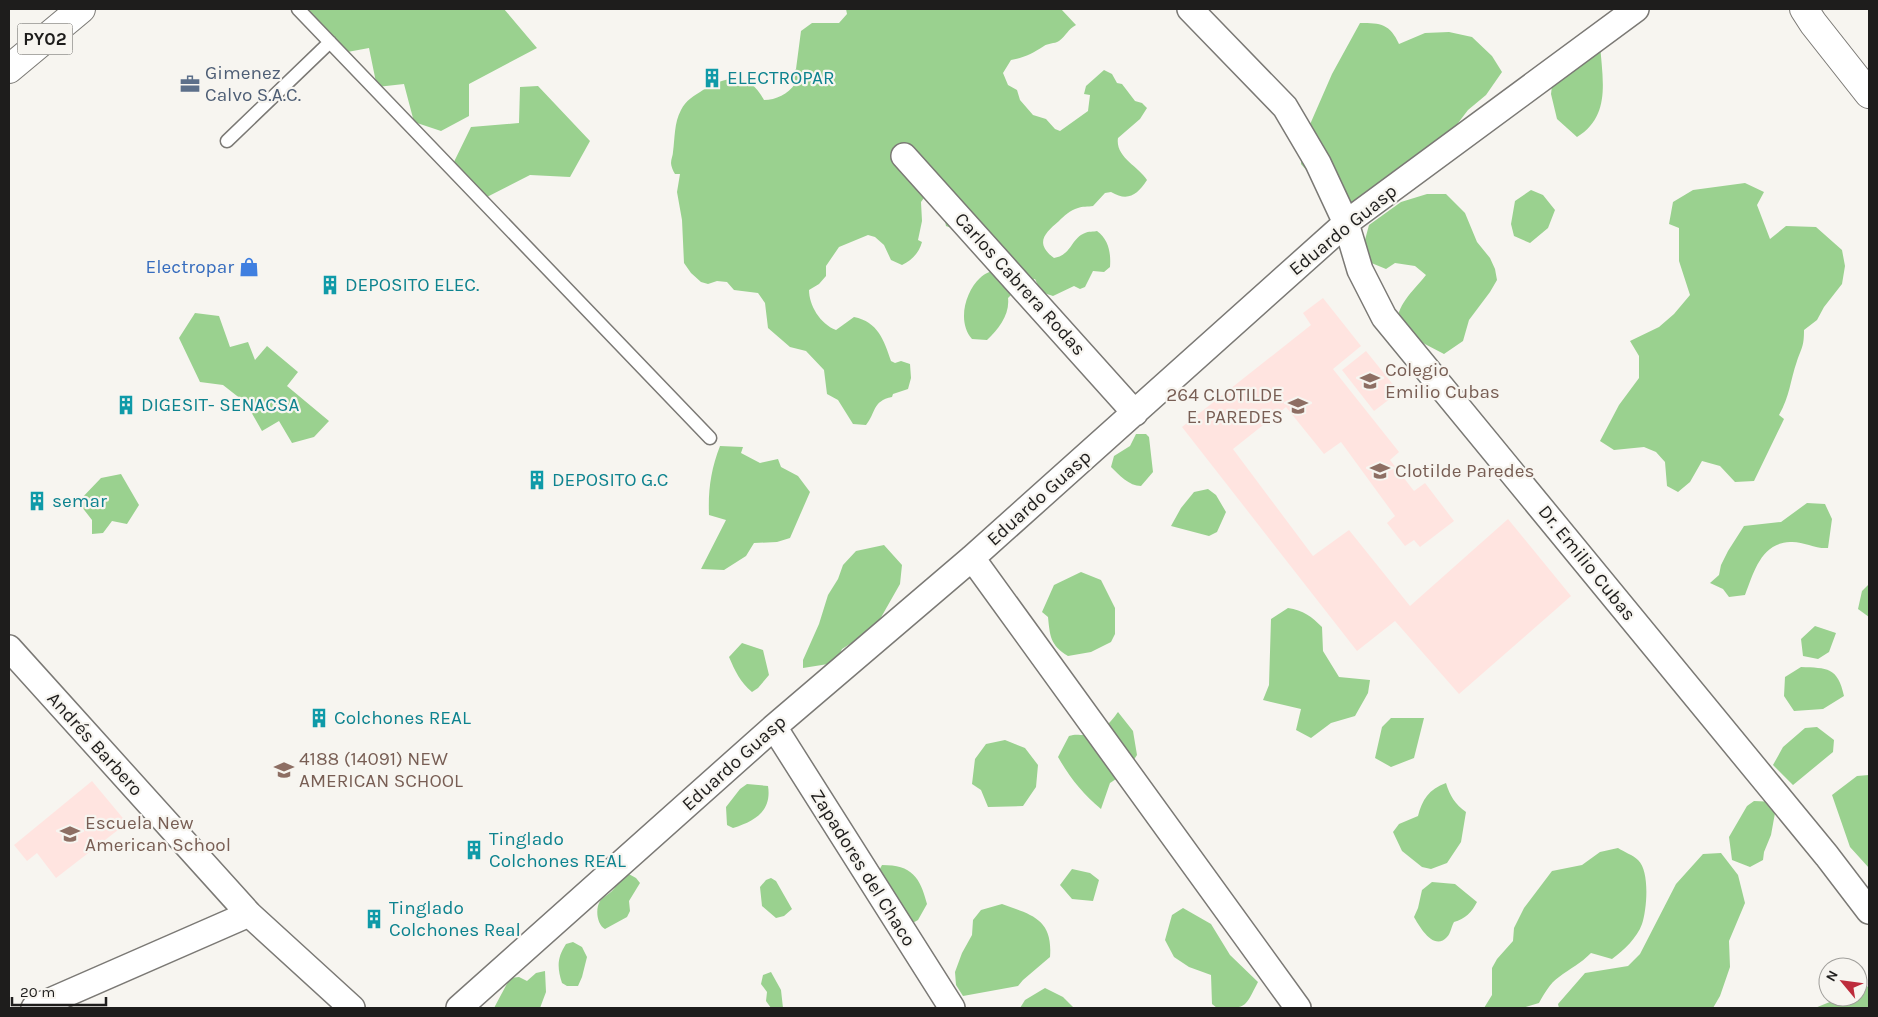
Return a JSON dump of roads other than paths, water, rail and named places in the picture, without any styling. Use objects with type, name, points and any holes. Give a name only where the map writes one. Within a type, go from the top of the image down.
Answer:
[{"type":"main road","name":"PY02","points":[[9,69],[81,9]]},
{"type":"main road","points":[[1804,9],[1869,94]]},
{"type":"street","name":"Dr. Emilio Cubas","points":[[1190,9],[1284,108],[1318,163],[1346,223],[1360,270],[1384,317],[1827,856],[1869,911]]},
{"type":"street","name":"Eduardo Guasp","points":[[459,1008],[774,727],[972,558],[1346,223],[1636,9]]},
{"type":"street","name":"Carlos Cabrera Rodas","points":[[904,156],[1135,413]]},
{"type":"street","points":[[972,558],[1298,1008]]},
{"type":"street","name":"Andrés Barbero","points":[[9,648],[249,914],[352,1008]]},
{"type":"street","name":"Zapadores del Chaco","points":[[774,727],[952,1008]]},
{"type":"street","points":[[34,1008],[249,914]]},
{"type":"lane","points":[[298,9],[710,438]]},
{"type":"lane","points":[[227,141],[330,42]]},
{"type":"place","name":"ELECTROPAR","points":[[712,78]]},
{"type":"place","name":"Gimenez Calvo S.A.C.","points":[[190,84]]},
{"type":"place","name":"Electropar","points":[[249,267]]},
{"type":"place","name":"DEPOSITO ELEC.","points":[[330,285]]},
{"type":"place","name":"Colegio Emilio Cubas","points":[[1370,381]]},
{"type":"place","name":"DIGESIT- SENACSA","points":[[126,405]]},
{"type":"place","name":"264 CLOTILDE E. PAREDES","points":[[1298,406]]},
{"type":"place","name":"Clotilde Paredes","points":[[1380,471]]},
{"type":"place","name":"DEPOSITO G.C","points":[[537,480]]},
{"type":"place","name":"semar","points":[[37,501]]},
{"type":"place","name":"Colchones REAL","points":[[319,718]]},
{"type":"place","name":"4188 (14091) NEW AMERICAN SCHOOL","points":[[284,770]]},
{"type":"place","name":"Escuela New American School","points":[[70,834]]},
{"type":"place","name":"Tinglado Colchones REAL","points":[[474,850]]},
{"type":"place","name":"Tinglado Colchones Real","points":[[374,919]]}]
